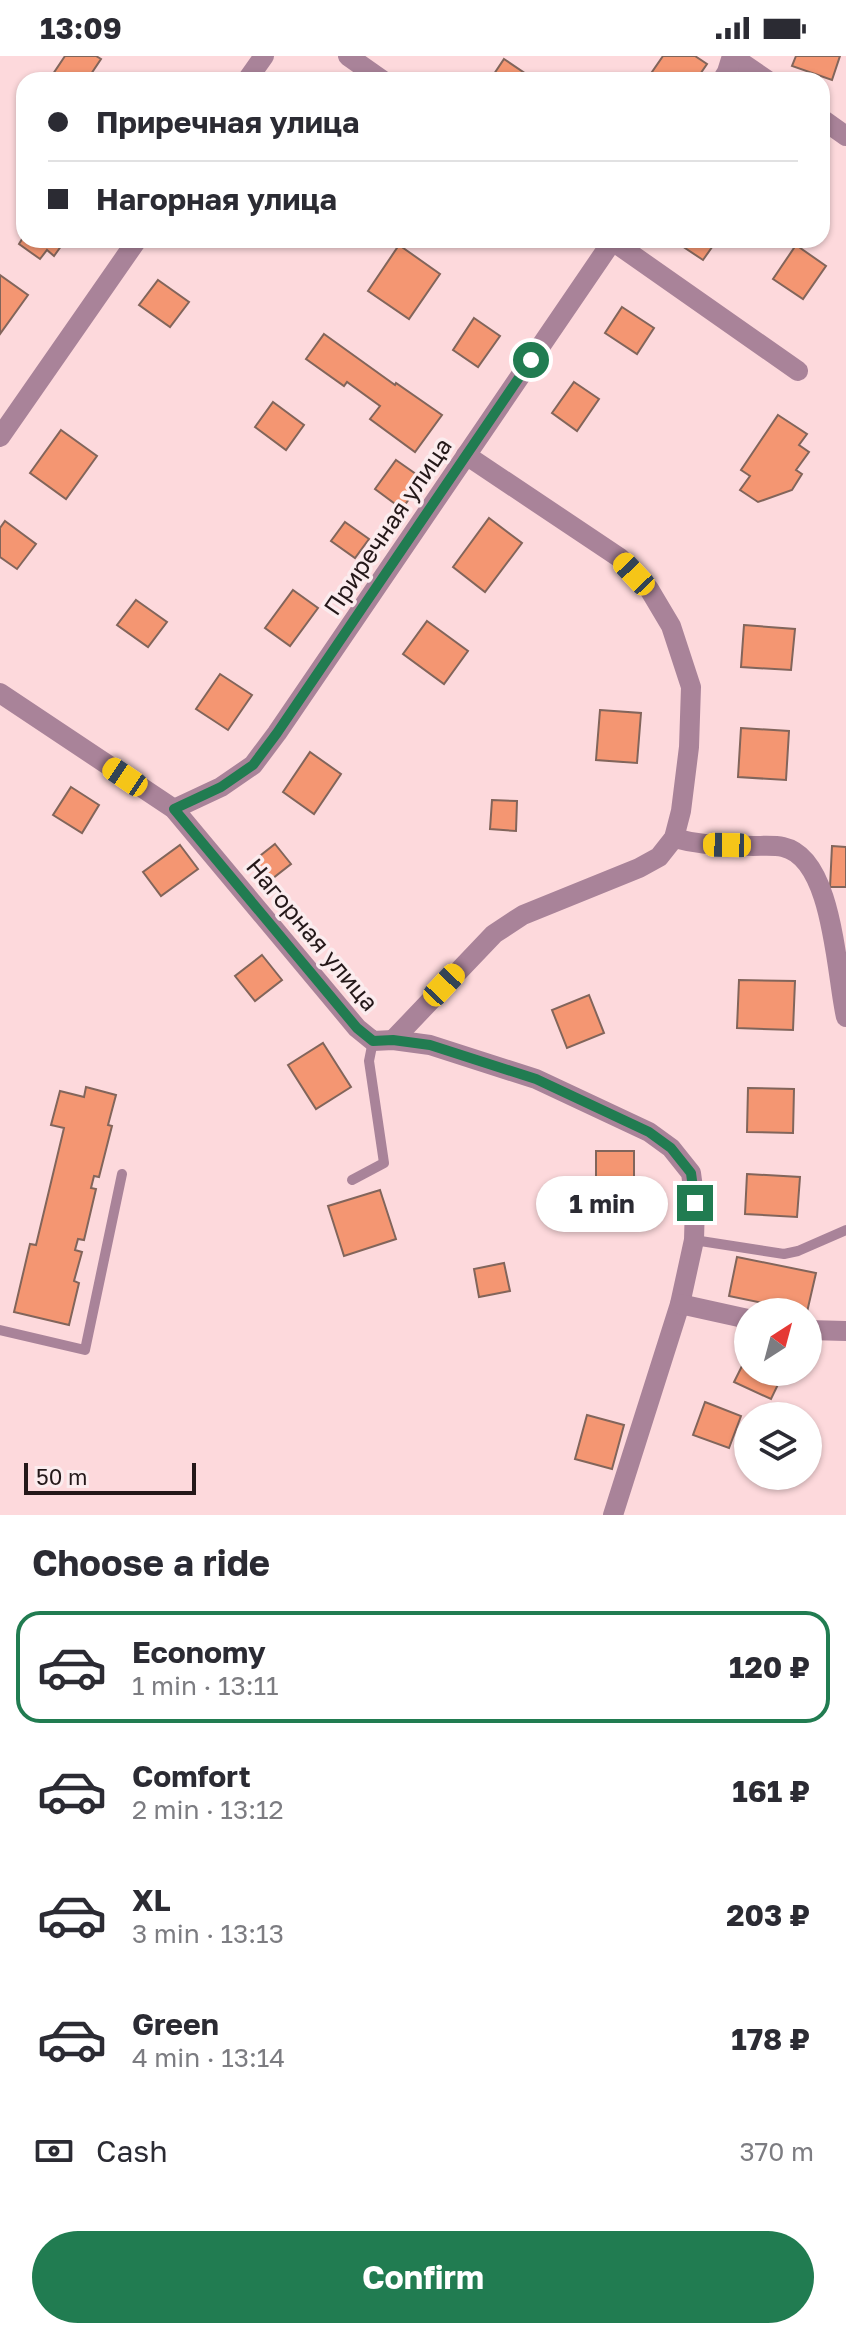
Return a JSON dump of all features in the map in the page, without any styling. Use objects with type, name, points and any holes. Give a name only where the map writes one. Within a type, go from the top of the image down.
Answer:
[{"type":"street","points":[[348,56],[371,72]]},
{"type":"street","points":[[732,56],[755,72]]},
{"type":"street","points":[[0,437],[131,248]]},
{"type":"street","name":"Приречная улица","points":[[174,809],[221,787],[253,765],[607,248]]},
{"type":"street","points":[[623,248],[798,371]]},
{"type":"street","points":[[383,1040],[494,934],[523,915],[659,857],[674,838],[681,811],[689,747],[691,687],[671,626],[649,589],[620,558],[466,455]]},
{"type":"street","name":"Нагорная улица","points":[[0,693],[174,809],[357,1028],[383,1040]]},
{"type":"street","points":[[674,838],[699,845],[782,846],[798,852],[815,874],[827,908],[846,1017]]},
{"type":"street","points":[[383,1040],[430,1045],[536,1079],[649,1132],[671,1148],[691,1173],[695,1203],[694,1240],[680,1304],[613,1515]]},
{"type":"street","points":[[680,1304],[734,1316]]},
{"type":"street","points":[[822,1330],[846,1331]]},
{"type":"lane","points":[[352,1180],[384,1163],[369,1061],[383,1040]]},
{"type":"lane","points":[[0,1330],[85,1350],[122,1174]]},
{"type":"lane","points":[[694,1240],[784,1254],[846,1230]]},
{"type":"building","points":[[65,56],[96,56],[101,59],[92,72],[54,72]]},
{"type":"building","points":[[663,56],[695,56],[707,64],[702,72],[652,72]]},
{"type":"building","points":[[796,56],[840,56],[832,80],[830,72],[809,72],[792,66]]},
{"type":"building","points":[[504,59],[523,72],[495,72]]},
{"type":"building","points":[[25,248],[60,248],[54,256],[47,250],[40,259]]},
{"type":"building","points":[[397,248],[403,248],[440,274],[409,319],[368,291]]},
{"type":"building","points":[[685,248],[711,248],[703,260]]},
{"type":"building","points":[[794,248],[800,248],[826,266],[803,299],[773,279]]},
{"type":"building","points":[[0,275],[28,295],[0,334]]},
{"type":"building","points":[[158,280],[189,302],[170,327],[139,305]]},
{"type":"building","points":[[622,307],[654,328],[637,354],[605,333]]},
{"type":"building","points":[[474,318],[500,336],[478,367],[453,350]]},
{"type":"building","points":[[324,334],[442,415],[415,452],[370,419],[380,406],[347,382],[344,386],[306,359]]},
{"type":"building","points":[[574,382],[599,399],[577,431],[552,413]]},
{"type":"building","points":[[273,402],[304,425],[286,450],[255,427]]},
{"type":"building","points":[[778,415],[807,434],[799,445],[809,452],[796,470],[802,474],[792,490],[758,502],[740,490],[750,476],[741,470]]},
{"type":"building","points":[[61,430],[97,456],[66,499],[30,473]]},
{"type":"building","points":[[396,460],[423,479],[402,509],[375,489]]},
{"type":"building","points":[[489,518],[522,543],[485,592],[453,567]]},
{"type":"building","points":[[5,521],[36,544],[17,569],[0,557],[0,528]]},
{"type":"building","points":[[345,522],[369,539],[355,558],[331,541]]},
{"type":"building","points":[[293,590],[318,608],[290,646],[265,628]]},
{"type":"building","points":[[136,600],[167,622],[148,647],[117,625]]},
{"type":"building","points":[[427,621],[468,651],[444,684],[403,654]]},
{"type":"building","points":[[744,625],[795,629],[791,670],[741,667]]},
{"type":"building","points":[[220,674],[252,695],[228,730],[196,709]]},
{"type":"building","points":[[600,710],[641,713],[637,763],[596,760]]},
{"type":"building","points":[[741,728],[789,731],[786,780],[738,777]]},
{"type":"building","points":[[310,752],[341,774],[314,814],[283,792]]},
{"type":"building","points":[[71,787],[99,805],[82,833],[53,815]]},
{"type":"building","points":[[492,800],[517,801],[516,831],[490,829]]},
{"type":"building","points":[[275,844],[291,864],[268,882],[252,862]]},
{"type":"building","points":[[180,845],[198,869],[161,896],[143,872]]},
{"type":"building","points":[[832,846],[846,847],[846,887],[830,887]]},
{"type":"building","points":[[262,955],[282,980],[255,1001],[235,976]]},
{"type":"building","points":[[739,980],[795,981],[793,1030],[737,1028]]},
{"type":"building","points":[[589,995],[604,1033],[567,1048],[552,1010]]},
{"type":"building","points":[[323,1043],[351,1087],[316,1109],[288,1065]]},
{"type":"building","points":[[86,1087],[116,1095],[99,1177],[94,1176],[91,1188],[96,1189],[84,1240],[78,1239],[75,1250],[82,1252],[74,1281],[79,1283],[69,1325],[14,1312],[30,1244],[36,1245],[64,1128],[51,1125],[60,1091],[84,1097]]},
{"type":"building","points":[[748,1088],[794,1089],[793,1133],[747,1132]]},
{"type":"building","points":[[596,1151],[634,1151],[634,1196],[596,1196]]},
{"type":"building","points":[[747,1174],[800,1177],[797,1217],[745,1214]]},
{"type":"building","points":[[380,1190],[396,1239],[344,1256],[328,1206]]},
{"type":"building","points":[[737,1257],[816,1273],[810,1298],[729,1296]]},
{"type":"building","points":[[504,1263],[510,1291],[479,1297],[474,1269]]},
{"type":"building","points":[[743,1386],[777,1386],[771,1399]]},
{"type":"building","points":[[705,1402],[734,1413],[734,1435],[729,1448],[693,1435]]},
{"type":"building","points":[[587,1415],[624,1425],[612,1469],[575,1459]]},
{"type":"route","points":[[531,360],[253,765],[221,787],[174,809],[357,1028],[373,1041],[430,1045],[536,1079],[649,1132],[671,1148],[691,1173],[695,1203]]}]
